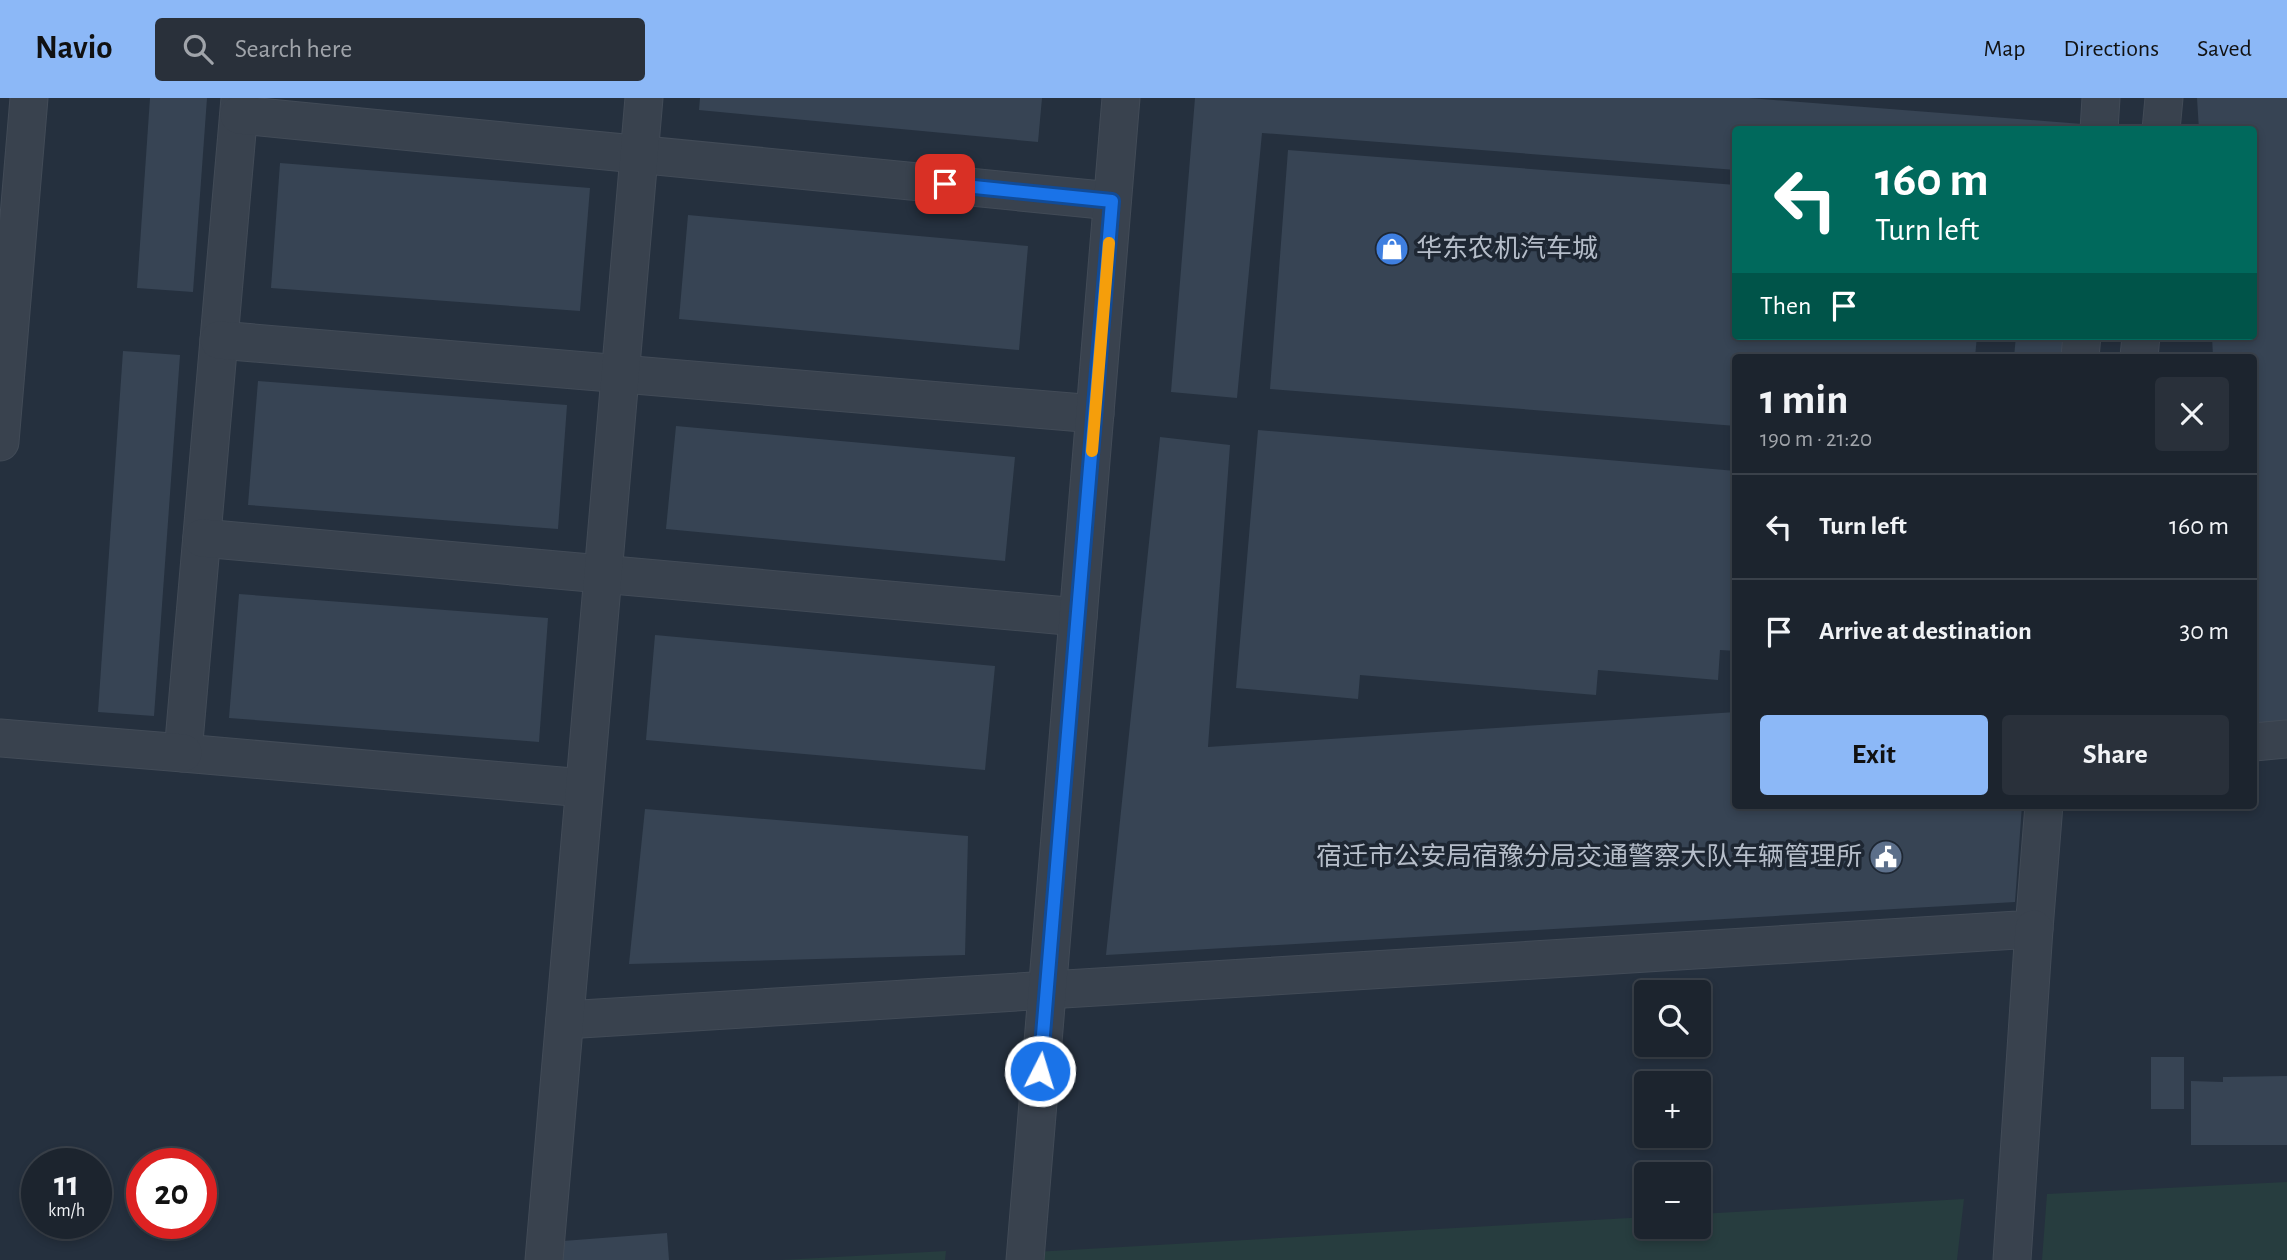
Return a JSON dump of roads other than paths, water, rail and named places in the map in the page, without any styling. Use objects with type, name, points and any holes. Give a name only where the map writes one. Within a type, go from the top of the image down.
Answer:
[{"type":"lane","points":[[0,442],[29,98]]},
{"type":"lane","points":[[544,1260],[643,98]]},
{"type":"lane","points":[[1025,1260],[1121,98]]},
{"type":"lane","points":[[2099,126],[2101,98]]},
{"type":"lane","points":[[2161,126],[2164,98]]},
{"type":"lane","points":[[183,752],[239,106],[639,154],[1112,201]]},
{"type":"lane","points":[[219,340],[1095,414]]},
{"type":"lane","points":[[202,538],[1078,617]]},
{"type":"lane","points":[[0,738],[584,788]]},
{"type":"lane","points":[[2257,741],[2287,739]]},
{"type":"lane","points":[[2012,1260],[2044,809]]},
{"type":"lane","points":[[565,1020],[2034,929]]},
{"type":"place","name":"华东农机汽车城","points":[[1392,249]]},
{"type":"place","name":"宿迁市公安局宿豫分局交通警察大队车辆管理所","points":[[1886,857]]}]
